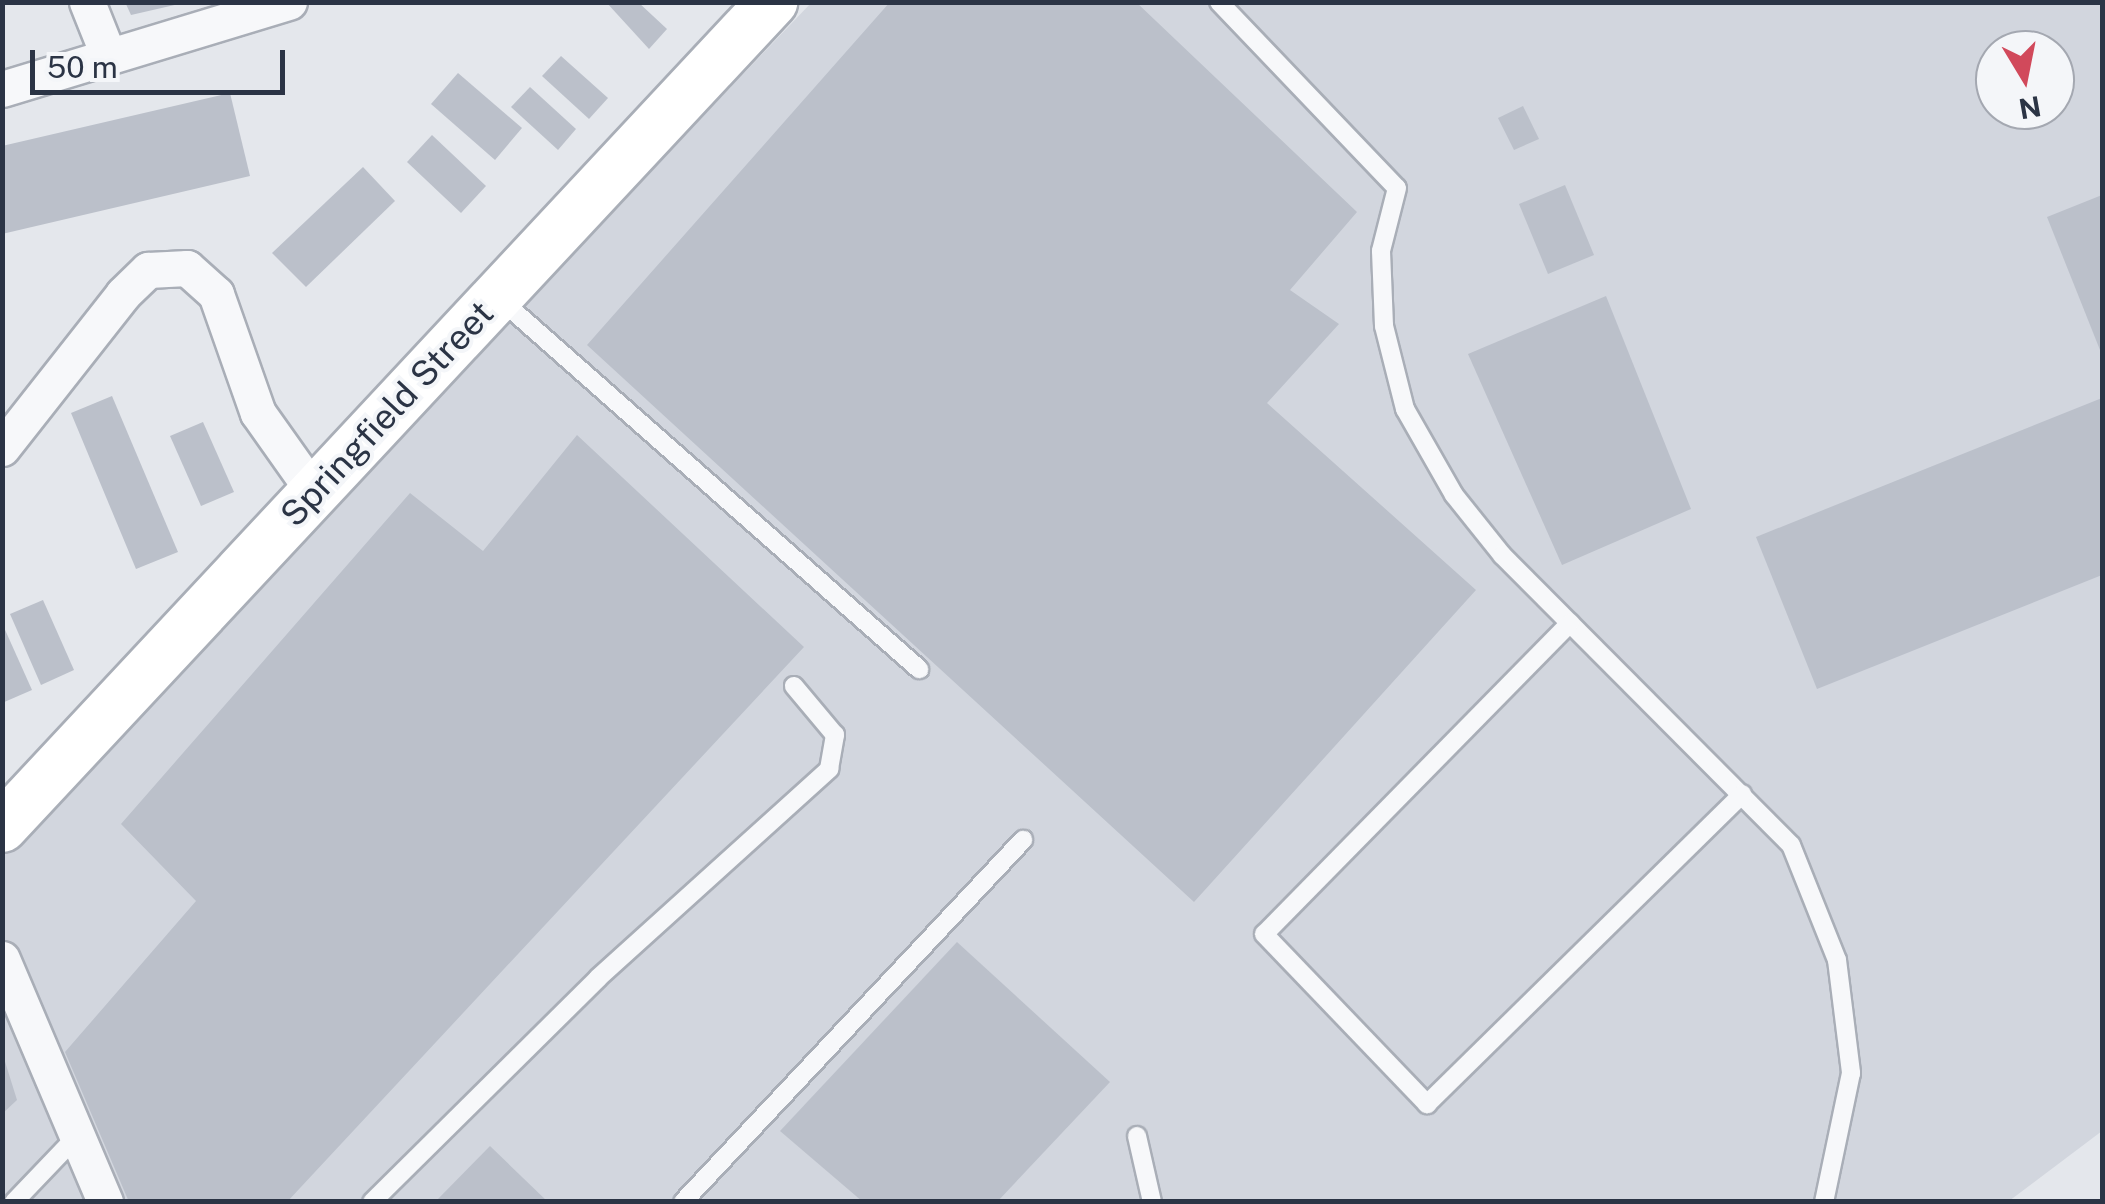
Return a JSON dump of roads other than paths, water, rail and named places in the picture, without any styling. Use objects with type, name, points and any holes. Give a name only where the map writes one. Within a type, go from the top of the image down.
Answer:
[{"type":"main road","name":"Springfield Street","points":[[2,827],[772,2]]},
{"type":"street","points":[[87,2],[107,52]]},
{"type":"street","points":[[2,88],[107,52],[289,2]]},
{"type":"street","points":[[2,448],[123,294],[148,270],[177,266],[216,294],[258,413],[314,492]]},
{"type":"street","points":[[2,959],[106,1202]]},
{"type":"lane","points":[[1219,2],[1397,188],[1381,251],[1384,326],[1404,408],[1454,495],[1570,623],[1790,846],[1838,960],[1851,1073],[1824,1202]]},
{"type":"lane","points":[[497,296],[920,668]]},
{"type":"lane","points":[[1570,623],[1264,934],[1427,1104],[1742,794]]},
{"type":"lane","points":[[372,1202],[598,978],[829,769],[835,735],[794,686]]},
{"type":"lane","points":[[682,1202],[1024,840]]},
{"type":"lane","points":[[14,1202],[78,1134]]},
{"type":"lane","points":[[1137,1136],[1152,1202]]}]
